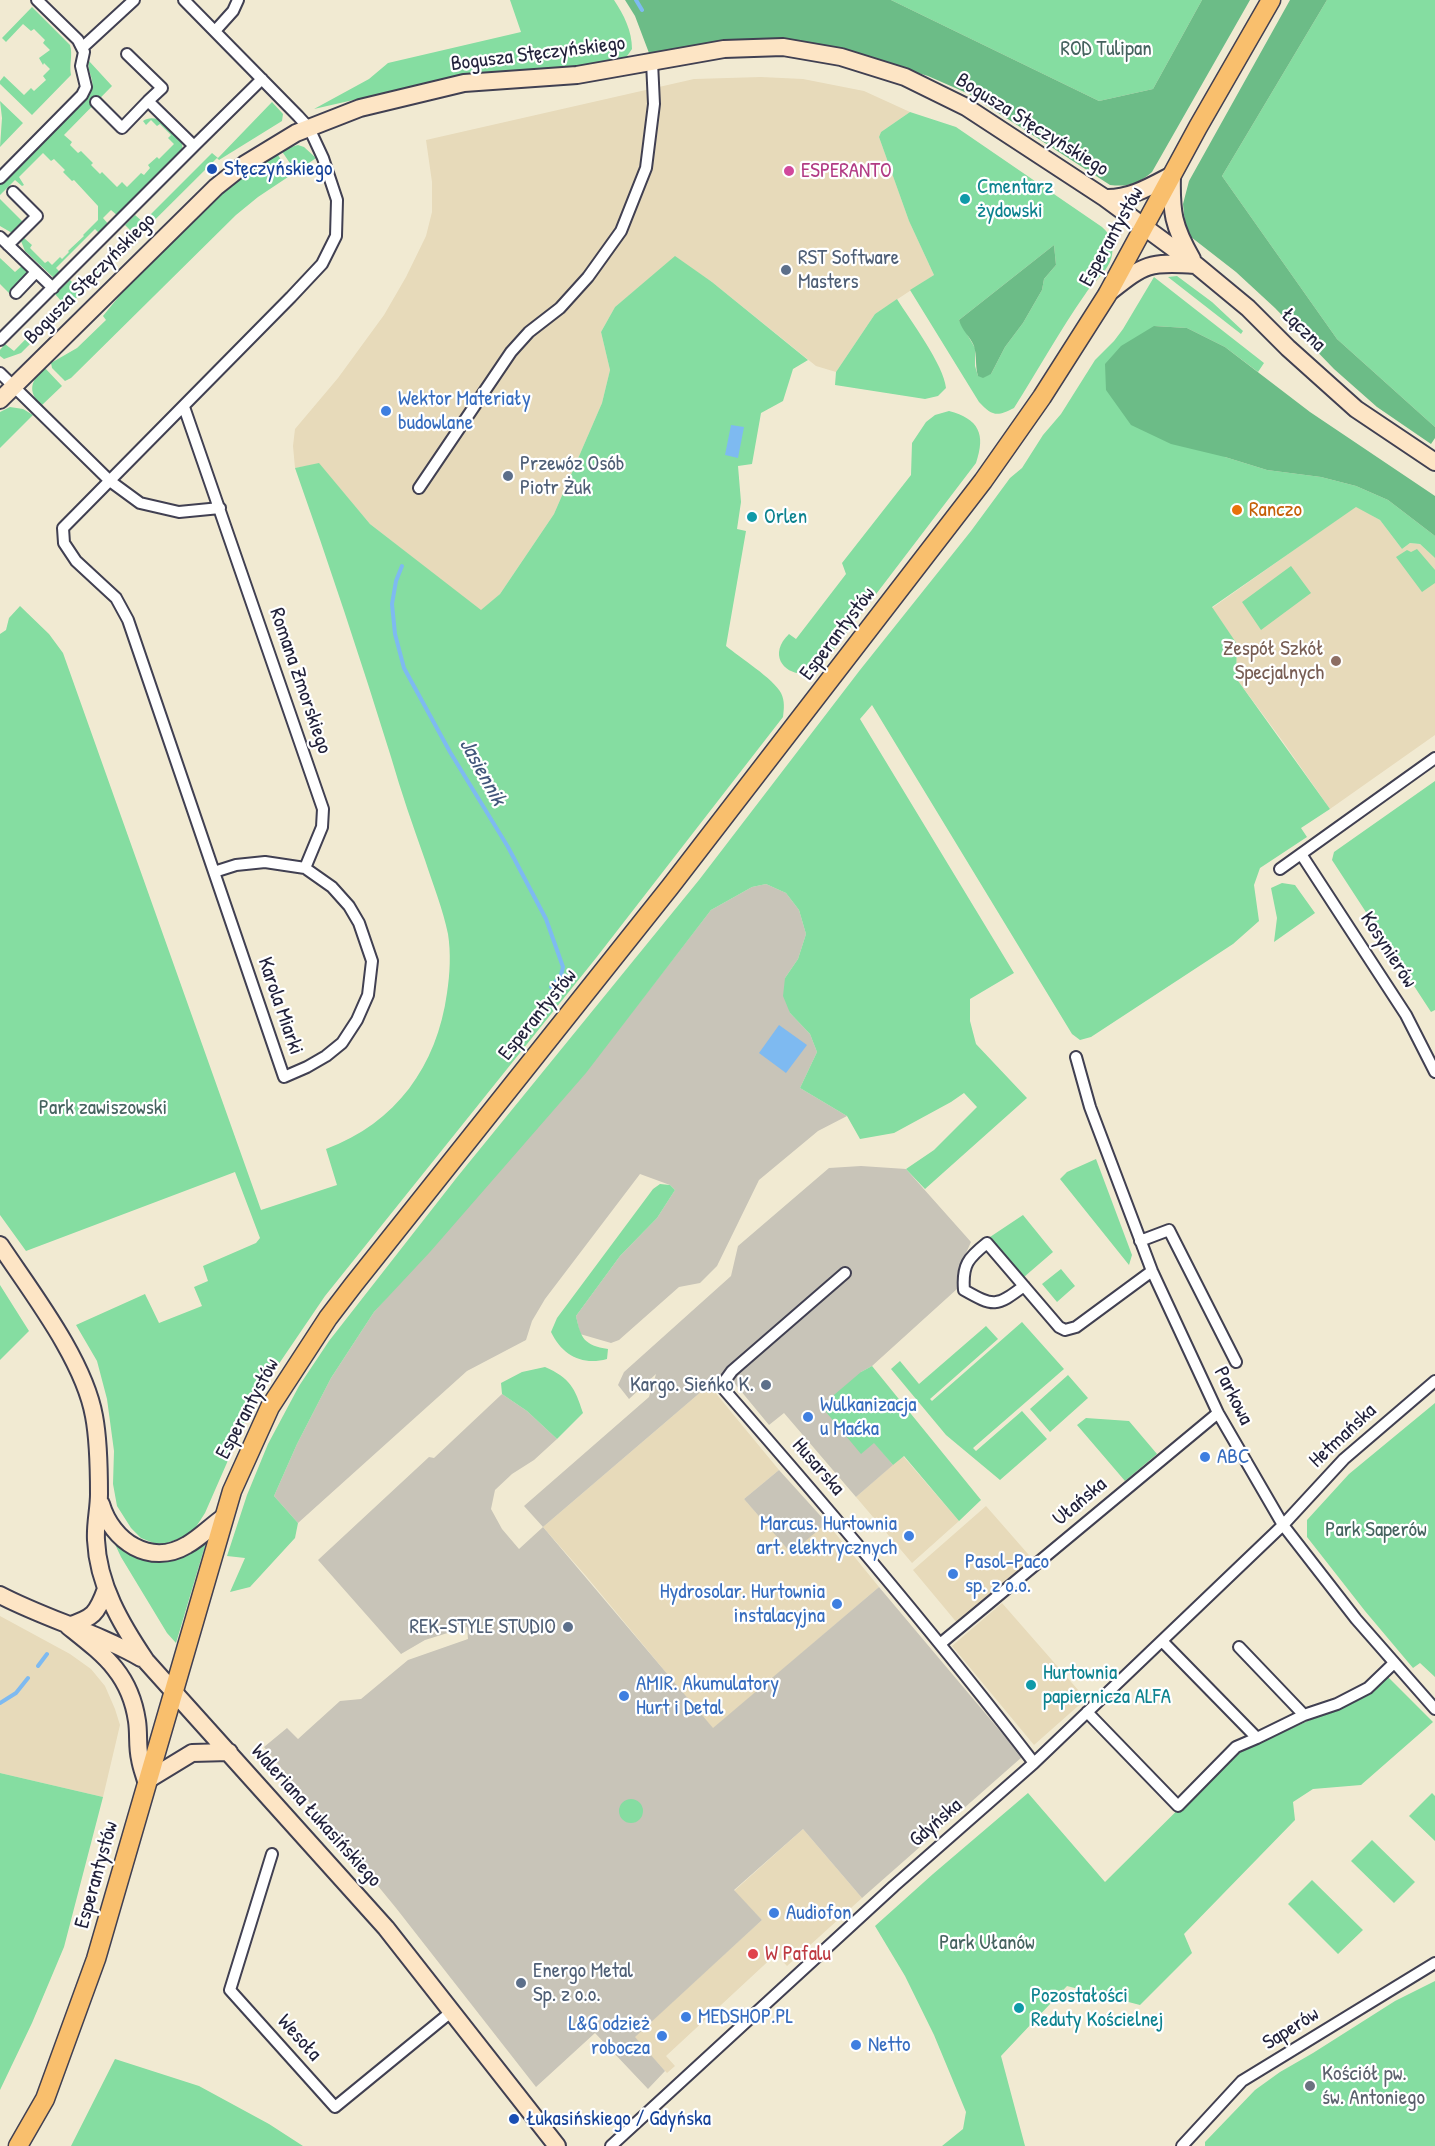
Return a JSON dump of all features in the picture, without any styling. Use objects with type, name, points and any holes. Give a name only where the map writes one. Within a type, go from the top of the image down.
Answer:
[{"type":"main road","name":"Esperantystów","points":[[18,2146],[45,2099],[96,1959],[146,1781],[175,1693],[224,1517],[241,1469],[270,1407],[328,1318],[677,878],[983,481],[1042,397],[1107,295],[1271,0]]},
{"type":"street","points":[[0,178],[82,95],[86,87],[81,66],[83,47],[37,0]]},
{"type":"street","points":[[83,47],[134,0]]},
{"type":"street","points":[[110,482],[322,264],[336,236],[337,200],[323,158],[309,128],[184,0]]},
{"type":"street","points":[[215,31],[233,11],[238,0]]},
{"type":"street","name":"Bogusza Stęczyńskiego","points":[[0,400],[216,187],[245,164],[274,145],[360,108],[464,83],[578,75],[724,49],[783,47],[841,57],[905,77],[966,107],[1106,198],[1144,226]]},
{"type":"street","points":[[96,102],[122,128],[162,88],[127,54]]},
{"type":"street","points":[[419,488],[511,352],[529,332],[560,308],[588,277],[621,231],[646,168],[654,104],[652,62]]},
{"type":"street","points":[[0,340],[262,79]]},
{"type":"street","points":[[148,101],[194,146]]},
{"type":"street","points":[[1106,198],[1116,198],[1144,190],[1172,175],[1173,217],[1179,236],[1196,265]]},
{"type":"street","points":[[13,192],[37,216],[4,241],[53,288]]},
{"type":"street","name":"Łączna","points":[[1144,226],[1248,308],[1288,348],[1356,409],[1435,462]]},
{"type":"street","points":[[1107,295],[1135,272],[1148,266],[1164,262],[1196,265]]},
{"type":"street","points":[[16,293],[36,272]]},
{"type":"street","points":[[0,373],[110,482],[140,503],[179,512],[220,508]]},
{"type":"street","name":"Romana Zmorskiego","points":[[184,407],[323,809],[322,828],[305,868]]},
{"type":"street","name":"Karola Miarki","points":[[110,482],[63,528],[64,543],[76,561],[116,598],[128,620],[214,872],[284,1077],[308,1067],[342,1043],[357,1020],[368,995],[372,961],[359,923],[349,906],[332,887],[305,868],[265,862],[236,865],[214,872]]},
{"type":"street","points":[[1280,869],[1435,759]]},
{"type":"street","name":"Kosynierów","points":[[1301,854],[1406,1015],[1435,1072]]},
{"type":"street","name":"Parkowa","points":[[1076,1057],[1090,1107],[1140,1241],[1218,1413],[1283,1525],[1356,1619],[1435,1709]]},
{"type":"street","points":[[1140,1241],[1169,1230],[1236,1362]]},
{"type":"street","points":[[1024,1286],[1003,1302],[985,1302],[964,1290],[963,1274],[970,1257],[987,1243],[1024,1286],[1059,1327],[1065,1330],[1076,1327],[1152,1271]]},
{"type":"street","name":"Waleriana Łukasińskiego","points":[[0,1245],[77,1366],[94,1416],[99,1494],[96,1539],[98,1558],[106,1590],[121,1622],[146,1660],[386,1928],[557,2146]]},
{"type":"street","name":"Husarska","points":[[845,1273],[732,1371],[722,1386],[833,1514],[1034,1763]]},
{"type":"street","name":"Hetmańska","points":[[1283,1525],[1344,1460],[1435,1381]]},
{"type":"street","name":"Ułańska","points":[[940,1644],[1218,1413]]},
{"type":"street","name":"Waleriana Łukasińskiego","points":[[99,1494],[105,1515],[114,1531],[129,1544],[151,1552],[173,1551],[188,1545],[224,1517]]},
{"type":"street","name":"Gdyńska","points":[[611,2146],[799,1971],[1034,1763],[1283,1525]]},
{"type":"street","points":[[68,1626],[90,1618],[100,1605],[106,1590]]},
{"type":"street","points":[[0,1595],[68,1626],[101,1637],[146,1660]]},
{"type":"street","points":[[68,1626],[101,1652],[126,1682],[134,1703],[140,1758],[146,1781],[192,1753],[229,1752]]},
{"type":"street","points":[[1162,1641],[1257,1738]]},
{"type":"street","points":[[1239,1647],[1304,1715]]},
{"type":"street","points":[[1087,1712],[1178,1806],[1236,1747],[1368,1688],[1394,1664]]},
{"type":"street","name":"Wesoła","points":[[272,1854],[230,1990],[335,2107],[451,2012]]},
{"type":"street","name":"Saperów","points":[[1182,2146],[1242,2081],[1435,1963]]},
{"type":"shaded area","points":[[761,77],[803,79],[864,91],[910,112],[881,132],[879,137],[909,221],[934,275],[875,314],[836,372],[816,366],[712,282],[675,257],[615,307],[601,332],[610,370],[602,403],[554,514],[500,594],[481,611],[370,524],[319,464],[295,468],[293,446],[295,429],[338,378],[384,315],[426,236],[432,212],[432,182],[426,140],[694,79]]},
{"type":"shaded area","name":"Zespół Szkół Specjalnych","points":[[1356,506],[1380,520],[1402,549],[1410,543],[1420,544],[1435,558],[1435,735],[1330,809],[1236,678],[1237,644],[1212,608]]},
{"type":"shaded area","points":[[766,884],[786,893],[799,910],[806,934],[798,959],[785,978],[790,1013],[810,1034],[817,1052],[800,1088],[847,1116],[818,1131],[759,1180],[717,1266],[700,1283],[679,1287],[619,1340],[611,1343],[580,1334],[576,1316],[620,1256],[657,1218],[675,1190],[670,1185],[640,1174],[545,1299],[532,1321],[526,1340],[467,1371],[298,1523],[274,1496],[297,1444],[331,1378],[374,1312],[585,1073],[711,910],[752,887]]},
{"type":"shaded area","points":[[861,1166],[906,1169],[971,1242],[958,1271],[957,1289],[872,1366],[861,1372],[861,1453],[874,1442],[893,1465],[856,1497],[784,1413],[769,1425],[731,1379],[709,1385],[543,1527],[524,1506],[649,1397],[656,1374],[629,1399],[618,1385],[624,1372],[731,1276],[738,1246],[829,1168]]},
{"type":"shaded area","points":[[709,1385],[779,1470],[744,1499],[791,1552],[827,1523],[879,1587],[713,1729],[543,1527]]},
{"type":"shaded area","points":[[502,1394],[527,1411],[557,1439],[495,1490],[491,1509],[502,1529],[519,1549],[543,1527],[713,1728],[879,1587],[1022,1757],[862,1898],[803,1829],[734,1890],[762,1920],[635,2037],[665,2071],[648,2089],[595,2033],[536,2087],[396,1908],[264,1747],[287,1728],[298,1739],[340,1701],[361,1699],[408,1660],[468,1639],[467,1627],[425,1640],[401,1654],[318,1560],[429,1457],[434,1458]]},
{"type":"shaded area","points":[[903,1456],[959,1521],[912,1563],[856,1497]]},
{"type":"shaded area","points":[[779,1470],[827,1523],[791,1553],[744,1499]]},
{"type":"shaded area","points":[[986,1506],[1035,1562],[958,1624],[913,1570]]},
{"type":"shaded area","points":[[1002,1603],[1086,1699],[1034,1745],[952,1646]]},
{"type":"shaded area","points":[[0,1616],[70,1654],[91,1669],[105,1686],[120,1725],[103,1797],[0,1773]]},
{"type":"shaded area","points":[[803,1829],[862,1898],[787,1966],[776,1954],[666,2056],[675,2066],[667,2073],[634,2037],[762,1920],[734,1891]]},
{"type":"green space","points":[[510,0],[614,0],[627,23],[632,49],[625,59],[588,67],[458,76],[314,109],[369,79],[388,63],[521,32]]},
{"type":"green space","points":[[625,0],[891,0],[1099,101],[1153,89],[1202,0],[1250,0],[1152,172],[1132,184],[1116,186],[1110,185],[969,94],[928,76],[895,66],[721,43],[649,53],[635,16]]},
{"type":"green space","name":"ROD Tulipan","points":[[891,0],[1202,0],[1153,89],[1099,101]]},
{"type":"green space","points":[[1290,0],[1327,0],[1222,176],[1337,339],[1435,427],[1435,438],[1431,444],[1377,407],[1334,369],[1275,308],[1236,272],[1191,237],[1185,225],[1183,204],[1189,181]]},
{"type":"green space","points":[[1327,0],[1435,0],[1435,427],[1337,339],[1222,176]]},
{"type":"green space","points":[[32,7],[70,45],[71,75],[32,115],[0,84],[0,81],[4,76],[24,95],[31,88],[34,91],[46,80],[43,76],[50,69],[44,63],[43,65],[39,58],[50,50],[43,43],[45,40],[34,29],[31,31],[23,24],[6,42],[2,38]]},
{"type":"green space","points":[[89,61],[112,86],[64,135],[72,142],[70,145],[78,153],[81,151],[100,174],[102,172],[117,187],[122,182],[127,187],[141,173],[144,175],[150,168],[148,165],[157,157],[159,159],[174,144],[168,138],[171,135],[160,124],[157,126],[151,120],[146,125],[143,121],[149,118],[156,119],[170,126],[180,138],[182,151],[119,217],[111,210],[103,218],[110,226],[101,235],[95,229],[56,268],[62,274],[55,279],[25,251],[21,241],[24,238],[32,245],[30,248],[45,263],[48,261],[52,265],[60,257],[62,259],[98,220],[98,206],[74,180],[72,181],[63,172],[65,170],[54,159],[51,161],[43,153],[19,177],[24,185],[22,186],[15,180],[0,195],[0,184],[8,179],[90,94],[92,80]]},
{"type":"green space","points":[[0,101],[23,123],[0,147],[2,118]]},
{"type":"green space","points":[[272,102],[283,114],[282,121],[219,160],[217,158],[21,353],[4,359],[0,356],[0,350],[5,344],[14,351],[62,302],[55,294],[70,280],[77,287],[133,233],[125,225],[135,215],[143,222],[212,153],[218,158]]},
{"type":"green space","points":[[910,112],[956,127],[1102,227],[1110,236],[1113,251],[1108,266],[1076,307],[1014,408],[1008,411],[995,414],[979,402],[910,290],[934,275],[909,221],[879,137],[881,132]],"holes":[[[1054,245],[1056,265],[1044,279],[1042,290],[1023,323],[1005,347],[991,374],[978,376],[975,366],[975,348],[959,320]]]},
{"type":"green space","points":[[298,145],[304,147],[316,158],[296,172],[281,150]]},
{"type":"green space","points":[[276,152],[291,175],[236,215],[71,378],[65,381],[52,368],[51,363],[77,348],[106,320],[103,316],[165,247],[236,182]]},
{"type":"green space","points":[[0,199],[23,222],[12,233],[0,226]]},
{"type":"green space","points":[[1054,245],[1056,265],[1044,279],[1042,290],[1023,323],[1005,347],[991,374],[983,378],[978,376],[974,346],[959,320]]},
{"type":"green space","name":"Park zawiszowski","points":[[675,256],[712,282],[808,360],[793,369],[783,401],[761,413],[752,464],[738,466],[741,502],[737,529],[746,531],[726,646],[777,687],[783,699],[783,717],[596,958],[325,1296],[250,1410],[205,1513],[194,1530],[167,1543],[156,1544],[141,1538],[131,1528],[117,1506],[113,1484],[114,1451],[107,1399],[97,1361],[76,1325],[145,1294],[159,1323],[202,1306],[194,1287],[208,1281],[203,1266],[256,1243],[260,1238],[235,1172],[26,1251],[0,1215],[0,634],[6,630],[9,618],[20,606],[49,634],[63,653],[261,1210],[337,1185],[326,1149],[351,1138],[373,1124],[409,1089],[423,1068],[442,1020],[449,978],[450,949],[441,906],[295,468],[319,463],[370,524],[481,610],[500,594],[554,514],[602,403],[610,370],[601,332],[615,307]]},
{"type":"green space","points":[[0,258],[15,272],[24,264],[28,272],[9,293],[0,284]]},
{"type":"green space","points":[[1177,276],[1212,302],[1243,331],[1241,334],[1168,277]]},
{"type":"green space","points":[[1154,277],[1264,363],[1258,372],[1225,347],[1187,328],[1154,326],[1225,457],[1267,470],[1321,477],[1356,486],[1388,500],[1435,536],[1435,558],[1420,544],[1410,543],[1402,549],[1380,520],[1356,507],[1212,607],[1237,644],[1236,678],[1330,809],[1301,828],[1307,837],[1260,868],[1254,885],[1259,921],[1233,944],[1091,1037],[1080,1040],[1072,1034],[872,705],[860,719],[1014,973],[970,999],[970,1021],[976,1044],[1027,1098],[925,1189],[906,1169],[934,1150],[977,1107],[964,1093],[894,1133],[860,1139],[847,1116],[800,1088],[817,1052],[810,1034],[790,1013],[783,996],[785,978],[798,959],[806,934],[799,910],[786,893],[766,884],[752,887],[711,910],[586,1073],[430,1252],[374,1312],[331,1378],[297,1444],[274,1496],[298,1523],[295,1538],[250,1587],[230,1592],[245,1558],[227,1556],[247,1495],[268,1444],[299,1386],[329,1341],[458,1176],[699,880],[1010,478],[1022,468],[1043,435],[1061,414],[1095,360],[1123,329]]},
{"type":"green space","points":[[897,299],[933,355],[944,378],[946,388],[938,396],[925,399],[835,385],[836,372],[875,314]]},
{"type":"green space","points":[[1154,326],[1187,328],[1225,347],[1310,412],[1435,496],[1435,536],[1388,500],[1356,486],[1321,477],[1267,470],[1171,444],[1131,425],[1106,390],[1105,364],[1121,346]]},
{"type":"green space","points":[[44,367],[62,386],[41,406],[32,391],[32,386]]},
{"type":"green space","points":[[10,407],[23,409],[33,415],[0,448],[0,412]]},
{"type":"green space","points":[[949,411],[967,418],[978,429],[980,444],[976,463],[819,669],[809,673],[791,671],[780,660],[779,652],[782,643],[789,634],[796,639],[846,574],[842,563],[911,475],[912,443],[926,422],[935,415]]},
{"type":"green space","points":[[1417,549],[1435,570],[1435,583],[1422,592],[1396,557],[1407,550],[1411,552]]},
{"type":"green space","points":[[1291,566],[1311,593],[1261,630],[1242,602]]},
{"type":"green space","points":[[1435,781],[1435,1010],[1431,1012],[1332,860],[1334,852]]},
{"type":"green space","points":[[1282,883],[1295,885],[1315,913],[1274,942],[1277,918],[1271,888]]},
{"type":"green space","points":[[1096,1159],[1132,1255],[1129,1265],[1060,1179],[1067,1172]]},
{"type":"green space","points":[[660,1184],[670,1185],[675,1190],[657,1218],[620,1256],[576,1316],[585,1340],[608,1349],[607,1359],[589,1361],[574,1357],[561,1347],[551,1332],[557,1318],[653,1189]]},
{"type":"green space","points":[[1023,1215],[1053,1252],[1024,1277],[990,1237]]},
{"type":"green space","points":[[1061,1269],[1075,1286],[1057,1302],[1042,1284]]},
{"type":"green space","points":[[0,1285],[29,1331],[0,1360]]},
{"type":"green space","points":[[1022,1322],[1064,1369],[973,1448],[976,1451],[1022,1411],[1047,1439],[1000,1480],[946,1435],[891,1369],[900,1361],[919,1384],[986,1326],[998,1339],[930,1399],[932,1401]]},
{"type":"green space","points":[[872,1366],[981,1500],[959,1521],[904,1456],[893,1465],[874,1443],[861,1454],[821,1406],[861,1372]]},
{"type":"green space","points":[[545,1367],[566,1380],[577,1397],[583,1413],[557,1439],[527,1411],[502,1394],[501,1383],[522,1372]]},
{"type":"green space","points":[[1068,1375],[1088,1398],[1050,1432],[1030,1409]]},
{"type":"green space","name":"Park Saperów","points":[[1435,1403],[1435,1677],[1420,1663],[1413,1668],[1365,1611],[1307,1537],[1307,1520],[1349,1474]]},
{"type":"green space","points":[[1086,1418],[1129,1421],[1157,1454],[1125,1481],[1077,1425]]},
{"type":"green space","points":[[207,1539],[176,1643],[167,1633],[113,1540],[126,1550]]},
{"type":"green space","name":"Park Ułanów","points":[[1388,1677],[1433,1722],[1361,1785],[1313,1789],[1293,1802],[1295,1820],[1184,1934],[1192,1953],[1140,2005],[1067,1986],[1001,2056],[1025,2146],[942,2146],[963,2129],[966,2112],[934,2035],[905,1976],[875,1926],[1028,1793],[1105,1882],[1234,1754],[1373,1692]]},
{"type":"green space","points":[[0,1773],[103,1797],[64,1947],[32,2023],[0,2090]]},
{"type":"green space","points":[[1432,1793],[1435,1796],[1435,1841],[1409,1816]]},
{"type":"green space","points":[[626,1799],[636,1799],[643,1806],[643,1816],[636,1823],[626,1823],[619,1816],[619,1806]]},
{"type":"green space","points":[[1372,1840],[1415,1882],[1394,1903],[1351,1861]]},
{"type":"green space","points":[[1312,1880],[1363,1930],[1338,1954],[1288,1904]]},
{"type":"green space","points":[[1435,1981],[1435,2146],[1205,2146],[1205,2142],[1255,2090],[1280,2072],[1395,2001]]},
{"type":"green space","points":[[115,2059],[199,2086],[269,2124],[303,2146],[71,2146]]},
{"type":"water","points":[[731,425],[744,427],[738,458],[725,455]]},
{"type":"water","points":[[779,1025],[807,1045],[786,1073],[759,1053]]},
{"type":"waterway","name":"Jasiennik","points":[[636,0],[642,10]]},
{"type":"waterway","name":"Jasiennik","points":[[402,566],[396,581],[392,604],[395,634],[404,668],[450,752],[508,847],[546,919],[563,967],[561,975],[551,987]]},
{"type":"waterway","name":"Jasiennik","points":[[38,1666],[47,1654]]},
{"type":"waterway","name":"Jasiennik","points":[[0,1703],[16,1693],[28,1678]]},
{"type":"place","name":"Stęczyńskiego","points":[[212,169]]},
{"type":"place","name":"ESPERANTO","points":[[789,171]]},
{"type":"place","name":"Cmentarz żydowski","points":[[965,199]]},
{"type":"place","name":"RST Software Masters","points":[[786,270]]},
{"type":"place","name":"Wektor Materiały budowlane","points":[[386,411]]},
{"type":"place","name":"Przewóz Osób Piotr Żuk","points":[[508,476]]},
{"type":"place","name":"Ranczo","points":[[1237,510]]},
{"type":"place","name":"Orlen","points":[[752,517]]},
{"type":"place","name":"Zespół Szkół Specjalnych","points":[[1336,661]]},
{"type":"place","name":"Kargo. Sieńko K.","points":[[766,1385]]},
{"type":"place","name":"Wulkanizacja u Maćka","points":[[808,1417]]},
{"type":"place","name":"ABC","points":[[1205,1457]]},
{"type":"place","name":"Marcus. Hurtownia art. elektrycznych","points":[[909,1536]]},
{"type":"place","name":"Pasol-Paco sp. z o.o.","points":[[953,1574]]},
{"type":"place","name":"Hydrosolar. Hurtownia instalacyjna","points":[[837,1604]]},
{"type":"place","name":"REK-STYLE STUDIO","points":[[568,1627]]},
{"type":"place","name":"Hurtownia papiernicza ALFA","points":[[1031,1685]]},
{"type":"place","name":"AMIR. Akumulatory Hurt i Detal","points":[[624,1696]]},
{"type":"place","name":"Audiofon","points":[[774,1913]]},
{"type":"place","name":"W Pafalu","points":[[753,1954]]},
{"type":"place","name":"Energo Metal Sp. z o.o.","points":[[521,1983]]},
{"type":"place","name":"Pozostałości Reduty Kościelnej","points":[[1019,2008]]},
{"type":"place","name":"MEDSHOP.PL","points":[[686,2017]]},
{"type":"place","name":"L&G odzież robocza","points":[[662,2036]]},
{"type":"place","name":"Netto","points":[[856,2045]]},
{"type":"place","name":"Kościół pw. św. Antoniego","points":[[1310,2086]]},
{"type":"place","name":"Łukasińskiego / Gdyńska","points":[[514,2119]]}]
